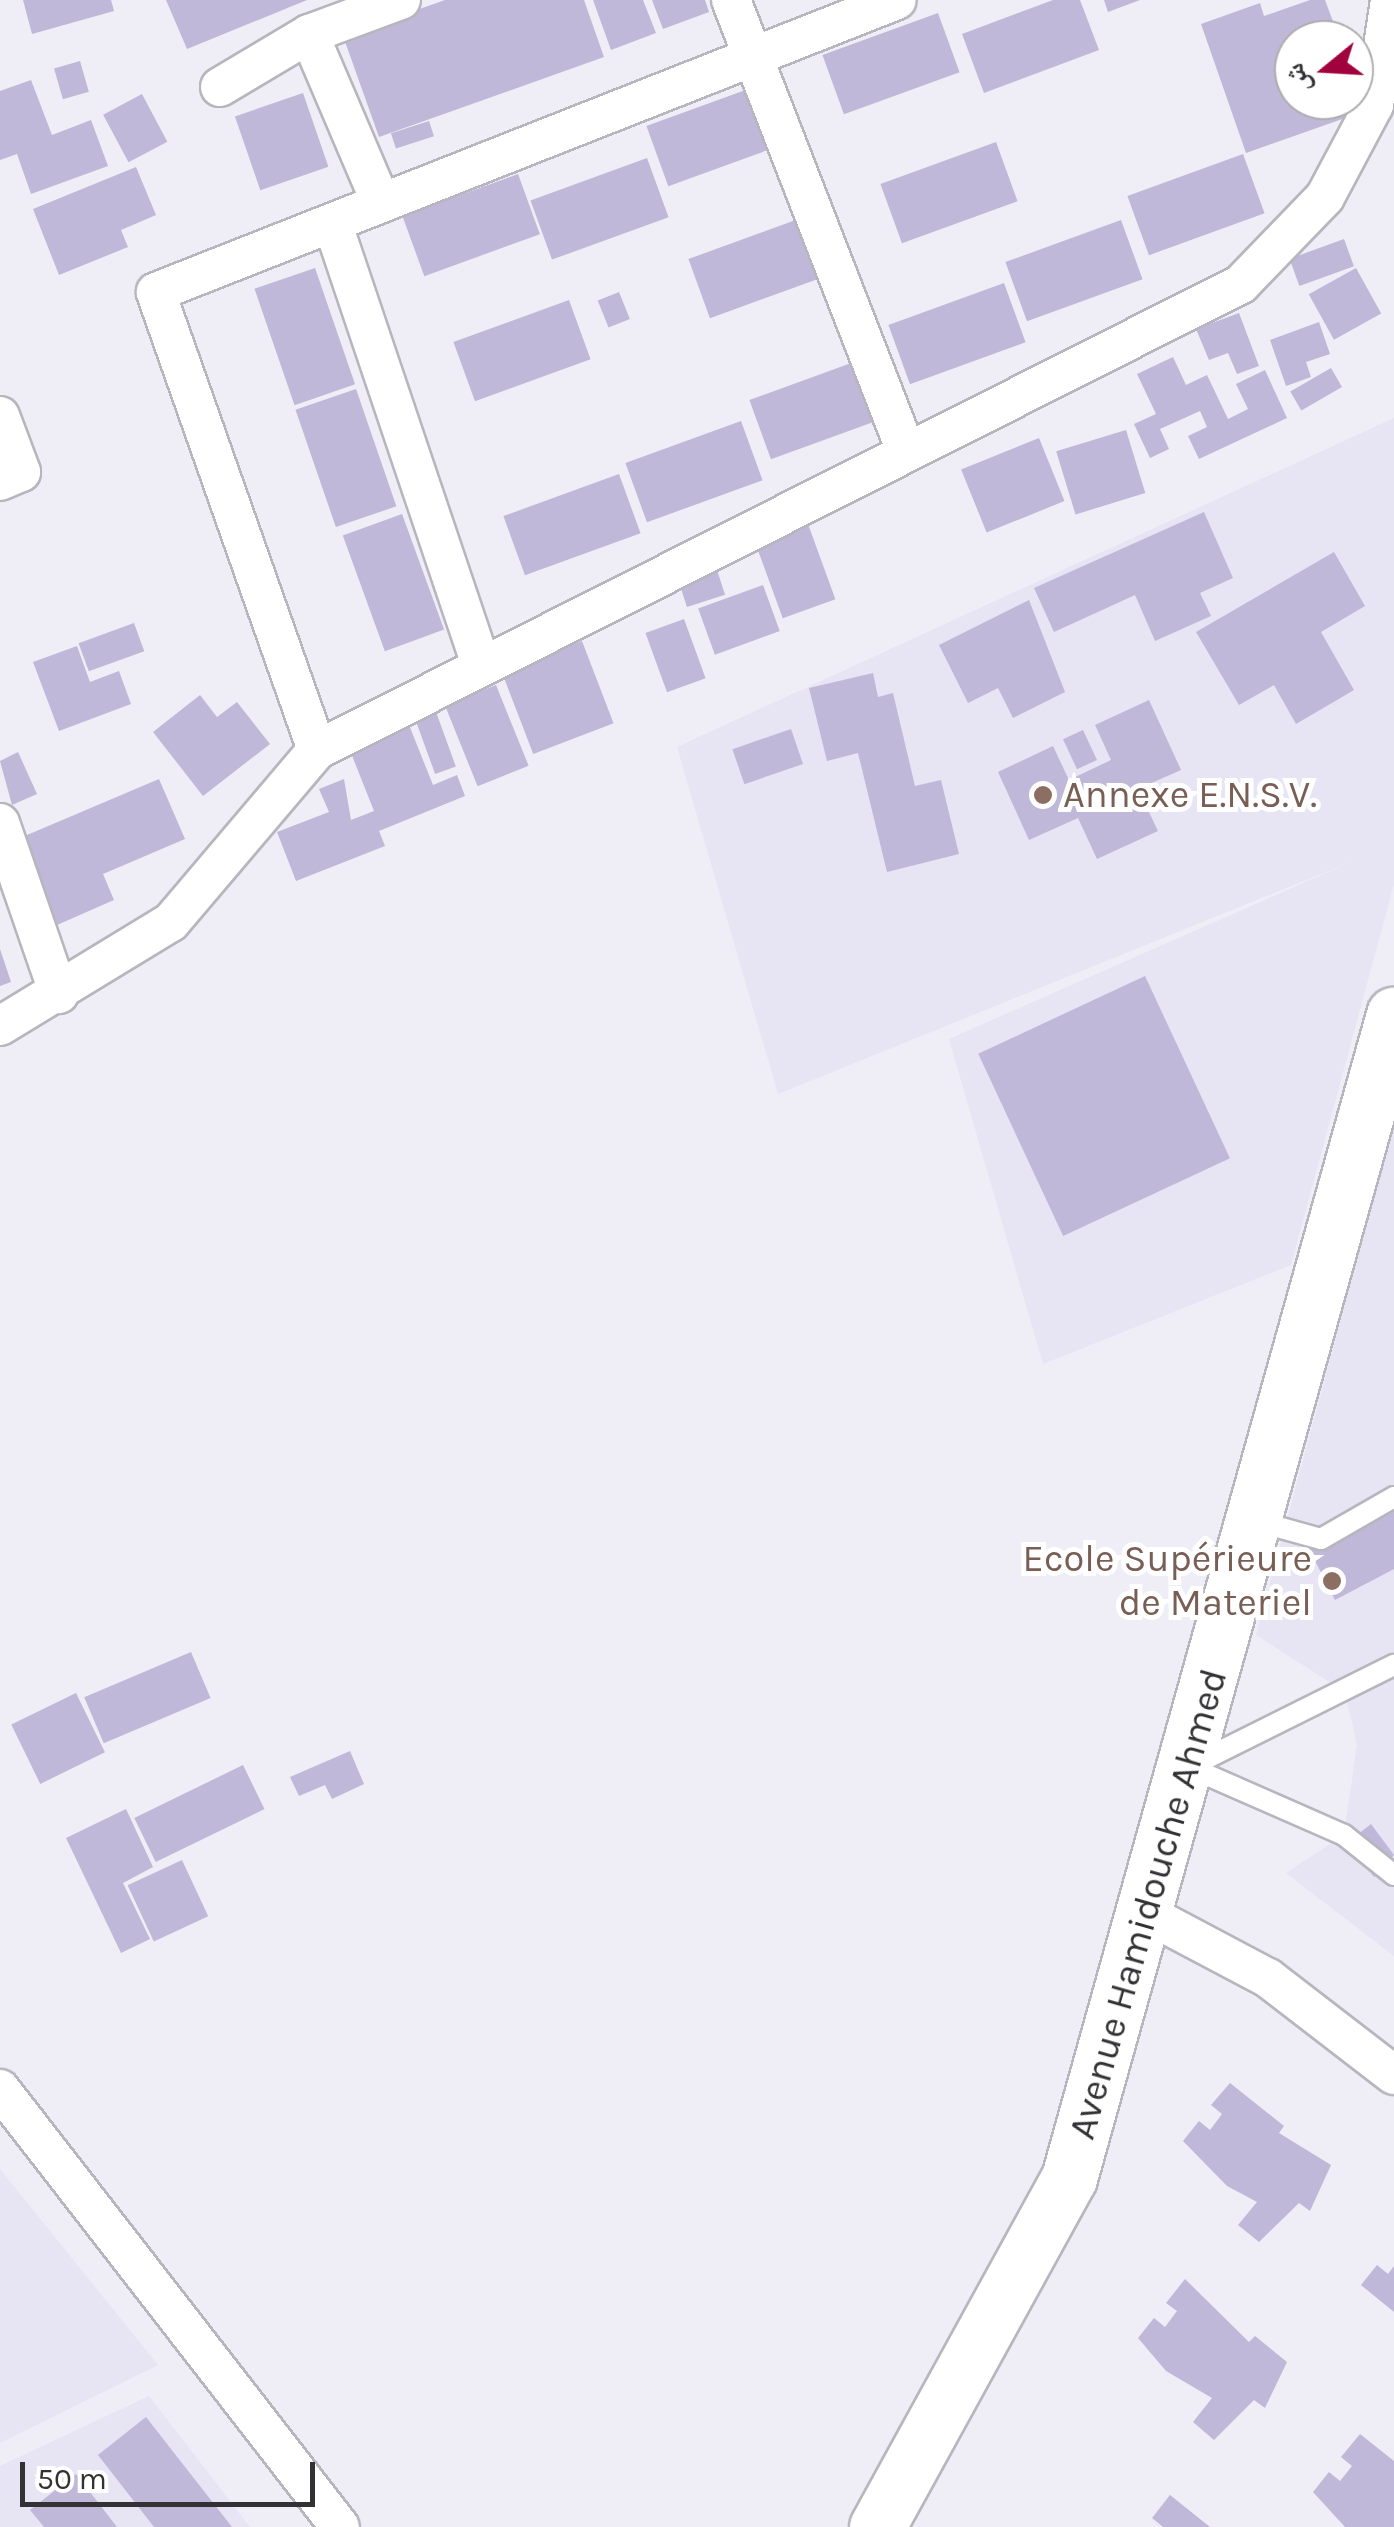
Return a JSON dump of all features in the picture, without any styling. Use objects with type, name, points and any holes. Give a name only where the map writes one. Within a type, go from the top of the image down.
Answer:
[{"type":"main road","name":"Avenue Hamidouche Ahmed","points":[[878,2527],[1070,2178],[1189,1767],[1394,1015]]},
{"type":"street","points":[[220,87],[309,34],[401,0]]},
{"type":"street","points":[[731,0],[906,451]]},
{"type":"street","points":[[317,750],[156,292],[897,0]]},
{"type":"street","points":[[0,1026],[59,994],[171,922],[317,750],[1241,284],[1325,197],[1374,105],[1390,0]]},
{"type":"street","points":[[309,34],[381,203]]},
{"type":"street","points":[[333,225],[481,666]]},
{"type":"street","points":[[0,416],[21,472],[0,481]]},
{"type":"street","points":[[0,823],[59,994]]},
{"type":"street","points":[[1147,1914],[1268,1978],[1394,2074]]},
{"type":"street","points":[[0,2090],[340,2527]]},
{"type":"lane","points":[[1256,1521],[1321,1538],[1394,1497]]},
{"type":"lane","points":[[1189,1767],[1394,1665]]},
{"type":"lane","points":[[1189,1767],[1344,1835],[1394,1875]]},
{"type":"shaded area","name":"Annexe E.N.S.V.","points":[[1394,418],[1394,884],[1291,1265],[1043,1364],[949,1039],[1353,861],[778,1094],[677,747]]},
{"type":"shaded area","name":"Ecole Supérieure de Materiel","points":[[1394,1121],[1394,1956],[1286,1873],[1344,1835],[1357,1745],[1345,1692],[1256,1635]]},
{"type":"shaded area","points":[[0,2169],[158,2365],[0,2443]]},
{"type":"shaded area","points":[[149,2396],[250,2527],[0,2527],[0,2466]]},
{"type":"building","points":[[23,0],[111,0],[114,11],[32,34]]},
{"type":"building","points":[[166,0],[307,0],[187,49]]},
{"type":"building","points":[[445,0],[584,0],[604,57],[379,137],[343,36]]},
{"type":"building","points":[[593,0],[643,0],[656,33],[611,50]]},
{"type":"building","points":[[652,0],[705,0],[709,12],[663,29]]},
{"type":"building","points":[[1053,0],[1080,0],[1099,50],[984,93],[962,34]]},
{"type":"building","points":[[1104,0],[1140,0],[1108,12]]},
{"type":"building","points":[[1310,0],[1325,0],[1332,20],[1274,20],[1274,120],[1340,120],[1246,153],[1201,24],[1260,3],[1264,16]]},
{"type":"building","points":[[938,13],[960,72],[844,114],[822,55]]},
{"type":"building","points":[[80,61],[89,92],[63,99],[54,68]]},
{"type":"building","points":[[31,80],[52,135],[91,120],[108,166],[31,194],[17,154],[0,160],[0,91]]},
{"type":"building","points":[[762,84],[784,144],[668,186],[646,126]]},
{"type":"building","points":[[303,93],[328,167],[260,190],[235,116]]},
{"type":"building","points":[[142,94],[167,142],[129,162],[103,115]]},
{"type":"building","points":[[429,121],[434,136],[396,149],[391,133]]},
{"type":"building","points":[[996,142],[1018,201],[902,243],[880,184]]},
{"type":"building","points":[[1243,154],[1265,213],[1149,255],[1127,196]]},
{"type":"building","points":[[647,158],[669,217],[552,260],[530,200]]},
{"type":"building","points":[[136,167],[156,215],[121,230],[128,247],[59,275],[33,209]]},
{"type":"building","points":[[518,174],[540,234],[424,276],[402,216]]},
{"type":"building","points":[[804,217],[826,276],[710,318],[688,259]]},
{"type":"building","points":[[1121,220],[1143,279],[1027,321],[1005,262]]},
{"type":"building","points":[[1344,239],[1354,266],[1299,286],[1289,259]]},
{"type":"building","points":[[315,268],[355,384],[295,405],[254,289]]},
{"type":"building","points":[[1356,268],[1381,313],[1334,340],[1309,294]]},
{"type":"building","points":[[1004,283],[1026,342],[910,384],[888,325]]},
{"type":"building","points":[[619,292],[630,319],[609,328],[598,301]]},
{"type":"building","points":[[569,300],[591,359],[475,401],[453,342]]},
{"type":"building","points":[[1239,313],[1259,366],[1237,374],[1228,353],[1209,360],[1196,329]]},
{"type":"building","points":[[1319,322],[1330,354],[1306,362],[1311,377],[1286,386],[1270,340]]},
{"type":"building","points":[[1173,357],[1186,385],[1207,375],[1228,419],[1248,409],[1236,384],[1265,370],[1287,418],[1199,459],[1188,436],[1207,427],[1200,411],[1160,429],[1169,449],[1150,458],[1134,424],[1156,414],[1137,374]]},
{"type":"building","points":[[865,358],[887,417],[771,459],[749,400]]},
{"type":"building","points":[[1331,368],[1342,387],[1301,411],[1290,392]]},
{"type":"building","points":[[356,389],[396,506],[336,527],[295,410]]},
{"type":"building","points":[[741,421],[763,480],[647,522],[625,463]]},
{"type":"building","points":[[1126,430],[1145,493],[1075,514],[1056,451]]},
{"type":"building","points":[[1039,438],[1064,501],[987,533],[961,469]]},
{"type":"building","points":[[619,474],[641,533],[525,575],[503,516]]},
{"type":"building","points":[[1204,512],[1233,578],[1200,593],[1211,616],[1155,641],[1135,595],[1054,632],[1034,588]]},
{"type":"building","points":[[402,514],[444,630],[385,651],[343,536]]},
{"type":"building","points":[[808,524],[835,599],[783,618],[755,543]]},
{"type":"building","points":[[1334,552],[1365,606],[1321,632],[1354,690],[1296,724],[1274,685],[1239,705],[1196,632]]},
{"type":"building","points":[[717,570],[725,595],[687,607],[679,582]]},
{"type":"building","points":[[763,585],[780,631],[715,655],[698,609]]},
{"type":"building","points":[[1029,600],[1065,692],[1013,718],[998,688],[968,703],[939,645]]},
{"type":"building","points":[[684,619],[706,678],[667,692],[645,633]]},
{"type":"building","points":[[134,623],[144,651],[89,671],[79,643]]},
{"type":"building","points":[[582,641],[614,723],[533,754],[502,672]]},
{"type":"building","points":[[77,646],[90,682],[119,671],[131,704],[59,731],[33,662]]},
{"type":"building","points":[[873,673],[878,697],[893,693],[915,786],[941,780],[959,854],[887,872],[858,753],[827,761],[809,688]]},
{"type":"building","points":[[496,685],[529,766],[478,786],[445,706]]},
{"type":"building","points":[[200,695],[217,717],[237,702],[270,744],[203,796],[153,732]]},
{"type":"building","points":[[1149,700],[1181,770],[1138,789],[1158,831],[1097,859],[1078,818],[1029,840],[998,772],[1053,746],[1069,780],[1111,760],[1095,725]]},
{"type":"building","points":[[436,712],[456,767],[435,774],[415,720]]},
{"type":"building","points":[[409,725],[433,785],[457,775],[465,796],[379,831],[385,846],[296,881],[277,832],[329,812],[319,789],[344,779],[351,820],[374,811],[349,748]]},
{"type":"building","points":[[791,729],[803,764],[744,784],[732,749]]},
{"type":"building","points":[[1083,730],[1097,760],[1077,769],[1063,739]]},
{"type":"building","points":[[18,752],[37,794],[12,805],[0,761]]},
{"type":"building","points":[[159,779],[185,839],[103,874],[114,900],[57,925],[20,838]]},
{"type":"building","points":[[0,949],[11,982],[0,986]]},
{"type":"building","points":[[1145,976],[1230,1158],[1063,1236],[978,1054]]},
{"type":"building","points":[[1394,1502],[1394,1569],[1335,1600],[1308,1547]]},
{"type":"building","points":[[191,1652],[211,1698],[104,1743],[84,1697]]},
{"type":"building","points":[[76,1693],[105,1752],[40,1784],[11,1725]]},
{"type":"building","points":[[350,1751],[364,1784],[332,1799],[325,1785],[299,1796],[290,1777]]},
{"type":"building","points":[[243,1765],[264,1809],[156,1862],[134,1818]]},
{"type":"building","points":[[126,1809],[153,1867],[123,1883],[150,1939],[121,1953],[66,1838]]},
{"type":"building","points":[[1371,1824],[1394,1855],[1374,1877],[1348,1842]]},
{"type":"building","points":[[182,1860],[208,1916],[154,1942],[128,1885]]},
{"type":"building","points":[[1230,2083],[1284,2126],[1279,2133],[1331,2165],[1310,2211],[1299,2203],[1259,2242],[1238,2225],[1257,2202],[1227,2186],[1183,2141],[1199,2121],[1210,2130],[1222,2114],[1211,2105]]},
{"type":"building","points":[[1377,2265],[1388,2274],[1394,2266],[1394,2312],[1361,2285]]},
{"type":"building","points":[[1185,2279],[1249,2342],[1255,2336],[1287,2362],[1265,2408],[1254,2400],[1214,2440],[1193,2422],[1212,2398],[1166,2371],[1138,2338],[1154,2318],[1165,2327],[1177,2311],[1166,2303]]},
{"type":"building","points":[[146,2417],[232,2527],[154,2527],[98,2455]]},
{"type":"building","points":[[1360,2434],[1394,2461],[1394,2527],[1345,2527],[1313,2492],[1329,2472],[1340,2481],[1352,2466],[1341,2457]]},
{"type":"building","points":[[76,2474],[117,2527],[44,2527],[30,2510]]},
{"type":"building","points":[[1170,2495],[1210,2527],[1163,2527],[1152,2518]]},
{"type":"place","name":"Annexe E.N.S.V.","points":[[1043,795]]},
{"type":"place","name":"Ecole Supérieure de Materiel","points":[[1332,1581]]}]
